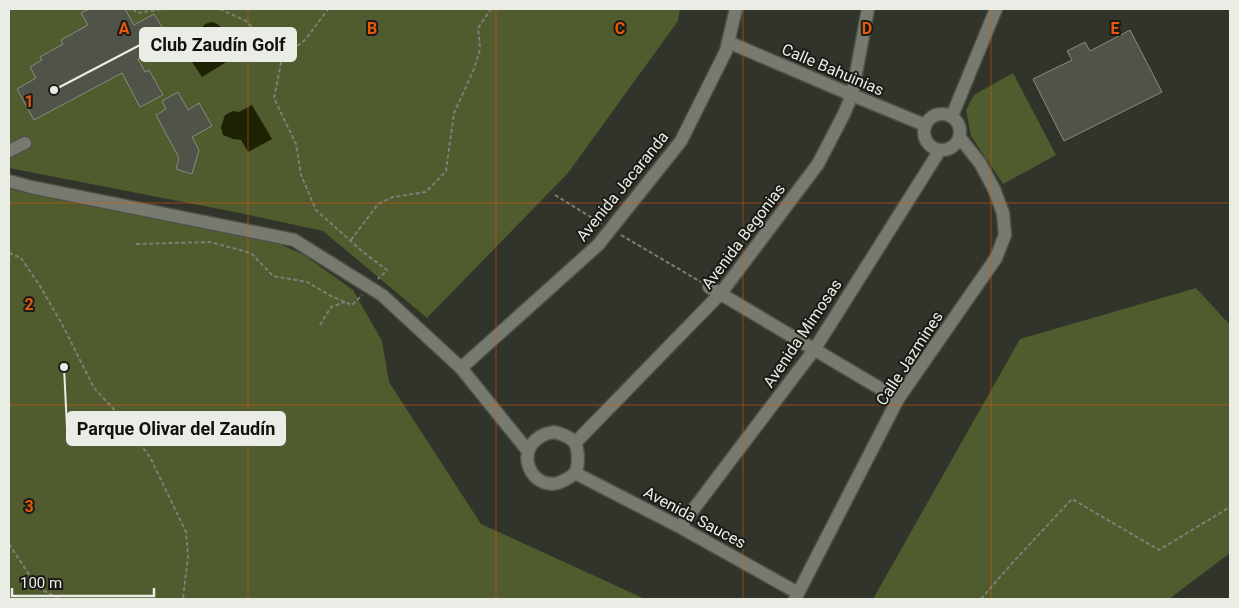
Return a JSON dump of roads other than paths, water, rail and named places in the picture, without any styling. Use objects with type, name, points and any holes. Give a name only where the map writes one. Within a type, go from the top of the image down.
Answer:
[{"type":"street","name":"Avenida Jacaranda","points":[[461,368],[598,245],[681,141],[726,51],[736,9]]},
{"type":"street","name":"Avenida Begonias","points":[[575,443],[721,293],[818,164],[852,96],[868,9]]},
{"type":"street","points":[[952,116],[996,9]]},
{"type":"street","name":"Calle Bahuinias","points":[[728,42],[852,96],[925,125]]},
{"type":"street","points":[[936,114],[952,116],[960,126],[960,138],[957,143],[946,150],[932,147],[924,136],[925,125],[936,114]]},
{"type":"street","name":"Calle Jazmines","points":[[797,596],[898,399],[996,258],[1005,235],[1003,213],[994,189],[980,164],[960,138]]},
{"type":"street","points":[[9,151],[25,143]]},
{"type":"street","name":"Avenida Mimosas","points":[[680,527],[814,350],[940,150]]},
{"type":"street","points":[[9,181],[294,240],[382,295],[461,368],[528,451]]},
{"type":"street","points":[[710,287],[898,399]]},
{"type":"street","points":[[554,432],[566,436],[575,443],[578,459],[574,472],[564,481],[546,483],[538,479],[529,468],[527,460],[528,451],[531,444],[537,438],[554,432]]},
{"type":"street","name":"Avenida Sauces","points":[[574,472],[680,527],[797,596]]},
{"type":"place","name":"Club Zaudín Golf","points":[[54,90]]},
{"type":"place","name":"Parque Olivar del Zaudín","points":[[64,367]]}]
